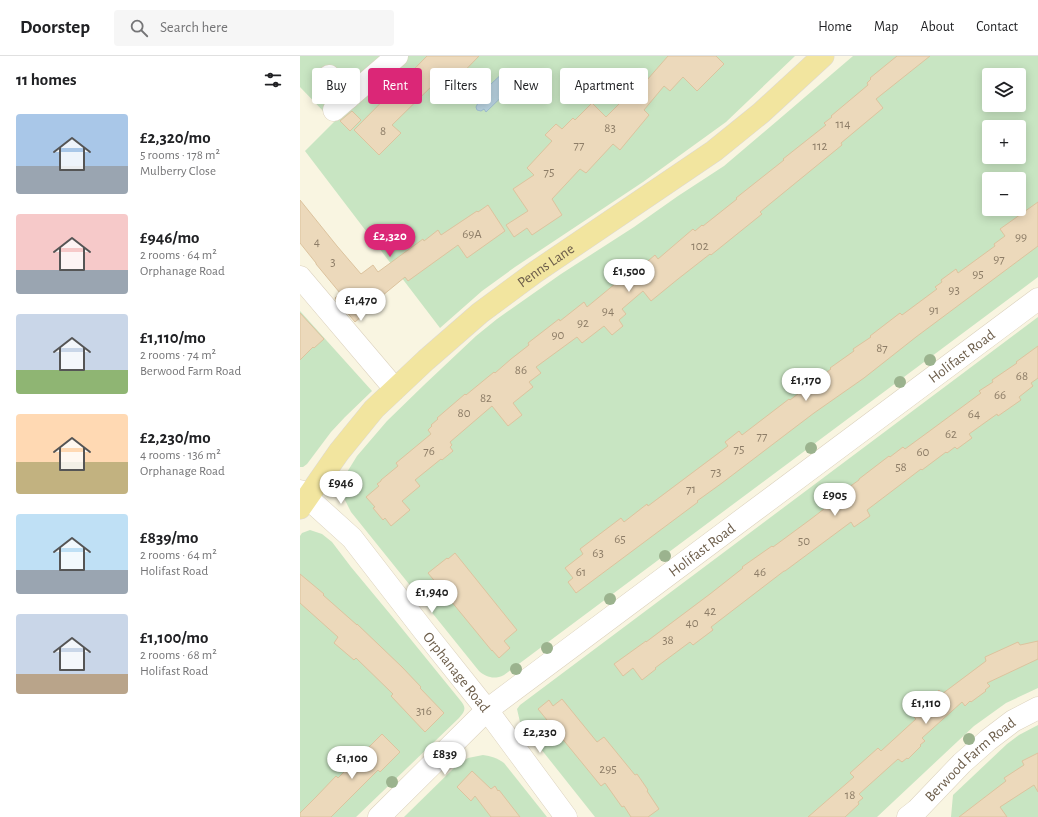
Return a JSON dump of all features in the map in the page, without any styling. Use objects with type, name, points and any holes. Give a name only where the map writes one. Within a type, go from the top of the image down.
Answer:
[{"type":"main road","name":"Penns Lane","points":[[302,499],[374,409],[426,360],[480,313],[534,273],[714,151],[761,113],[823,56]]},
{"type":"street","points":[[360,88],[397,56]]},
{"type":"street","points":[[300,277],[395,389]]},
{"type":"street","name":"Holifast Road","points":[[379,817],[487,710],[1038,298]]},
{"type":"street","name":"Orphanage Road","points":[[302,499],[352,538],[424,632],[487,710],[566,817]]},
{"type":"street","name":"Berwood Farm Road","points":[[916,815],[962,763],[988,740],[1013,721],[1038,708]]},
{"type":"green space","points":[[300,56],[387,56],[371,68],[368,68],[368,70],[360,76],[360,68],[312,68],[312,99],[300,87]]},
{"type":"green space","points":[[408,56],[795,56],[726,122],[643,182],[515,267],[482,291],[440,328],[305,151],[354,104],[360,104],[360,99],[368,92],[368,104],[422,104],[422,68],[395,68]]},
{"type":"green space","points":[[853,56],[1038,56],[1038,277],[504,675],[494,678],[484,675],[479,671],[351,512],[340,489],[341,482],[357,456],[387,421],[476,336],[497,319],[561,274],[724,166]]},
{"type":"green space","points":[[316,104],[330,104],[325,113]]},
{"type":"green space","points":[[300,311],[372,391],[331,432],[307,464],[303,467],[300,467]]},
{"type":"green space","points":[[1038,317],[1038,688],[1006,703],[974,726],[877,817],[595,817],[520,722],[517,709],[520,705]]},
{"type":"green space","points":[[310,530],[322,534],[332,542],[464,705],[464,711],[459,718],[356,817],[300,817],[300,536],[302,533]]},
{"type":"green space","points":[[1038,725],[1038,817],[951,817],[953,795],[1007,744],[1019,735]]},
{"type":"green space","points":[[483,755],[489,756],[504,763],[547,817],[404,817],[455,767],[468,758]]},
{"type":"water","points":[[499,77],[499,99],[486,112],[484,109],[481,111],[477,110],[476,107],[478,104],[491,104],[491,84]]},
{"type":"building","points":[[427,56],[479,56],[467,68],[430,68],[430,88],[422,96],[422,68],[415,68]]},
{"type":"building","points":[[668,56],[716,56],[724,64],[697,91],[683,77],[670,91],[664,86],[644,110],[649,115],[620,150],[613,144],[586,173],[580,169],[552,199],[562,215],[532,235],[527,228],[514,237],[506,225],[528,211],[513,189],[534,175],[527,168],[552,141],[545,135],[556,124],[562,129],[573,118],[575,120],[591,104],[593,104],[606,117],[619,104],[648,104],[648,79]]},
{"type":"building","points":[[897,56],[930,56],[876,99],[883,108],[841,143],[842,145],[760,212],[762,214],[651,301],[643,291],[622,309],[626,314],[619,320],[623,326],[612,335],[604,326],[582,343],[577,337],[536,367],[541,373],[529,382],[533,387],[513,403],[522,415],[508,426],[492,406],[450,442],[452,445],[450,447],[453,451],[415,480],[420,486],[402,501],[410,510],[391,526],[385,518],[383,520],[373,508],[375,507],[366,497],[379,486],[377,484],[381,480],[398,466],[396,463],[431,434],[428,430],[438,419],[437,418],[465,394],[466,395],[494,372],[495,373],[529,345],[528,343],[559,319],[560,321],[584,302],[587,307],[626,275],[628,278],[655,255],[658,259],[693,229],[695,231],[702,225],[703,226],[826,125],[824,123],[832,117],[831,116],[868,85],[867,83],[871,79],[870,78]]},
{"type":"building","points":[[380,104],[413,104],[392,125],[401,133],[379,155],[354,130]]},
{"type":"building","points":[[352,111],[361,120],[350,131],[340,121]]},
{"type":"building","points":[[300,200],[361,274],[373,265],[378,272],[423,239],[424,241],[438,230],[441,235],[488,205],[505,231],[467,258],[458,245],[408,281],[405,277],[366,309],[368,311],[355,322],[335,298],[340,293],[300,243]]},
{"type":"building","points":[[1038,202],[1038,246],[576,593],[568,582],[573,578],[565,568],[583,554],[580,549],[621,518],[624,522],[647,504],[648,506],[728,446],[725,442],[739,431],[742,435],[831,369],[830,368],[854,351],[853,349],[871,337],[870,336],[900,313],[902,315],[937,289],[935,287],[942,282],[941,280],[956,269],[958,273],[995,246],[994,244],[1005,236],[1000,229],[1018,216],[1026,216],[1026,211]]},
{"type":"building","points":[[300,313],[324,339],[314,348],[313,347],[300,360]]},
{"type":"building","points":[[1038,346],[1038,378],[1031,383],[1033,386],[1019,397],[1021,400],[998,416],[997,414],[969,434],[972,438],[957,449],[955,447],[947,453],[946,452],[867,510],[870,516],[854,527],[851,522],[784,571],[711,627],[713,630],[693,645],[690,642],[655,668],[656,669],[642,680],[633,668],[623,676],[614,664],[710,594],[743,568],[742,567],[772,546],[773,547],[811,519],[837,499],[835,497],[889,456],[890,457],[903,447],[905,449],[981,393],[979,391],[993,382],[992,380]]},
{"type":"building","points":[[455,553],[517,630],[504,641],[510,648],[499,658],[428,573]]},
{"type":"building","points":[[300,574],[357,624],[402,667],[444,713],[425,732],[391,696],[393,694],[356,658],[354,660],[334,643],[338,637],[300,603]]},
{"type":"building","points":[[1038,641],[1038,659],[987,683],[990,686],[985,690],[986,691],[965,706],[962,702],[922,738],[925,741],[908,759],[907,758],[902,762],[898,759],[859,794],[863,798],[858,802],[859,804],[845,817],[808,817],[854,777],[850,773],[878,748],[881,751],[916,719],[912,715],[939,690],[942,694],[986,661],[985,657],[1018,642],[1020,645]]},
{"type":"building","points":[[562,699],[597,742],[604,737],[635,775],[637,774],[659,809],[648,817],[631,817],[605,783],[601,786],[538,709],[549,700],[553,706]]},
{"type":"building","points":[[382,734],[400,752],[380,772],[378,770],[331,817],[300,817],[300,813],[336,776],[338,778]]},
{"type":"building","points":[[1038,753],[1038,792],[1034,785],[1000,807],[1007,817],[959,817],[1006,781],[1004,778],[1024,765],[1022,761]]},
{"type":"building","points":[[472,771],[491,789],[495,786],[520,817],[491,817],[475,796],[471,801],[457,787]]}]
